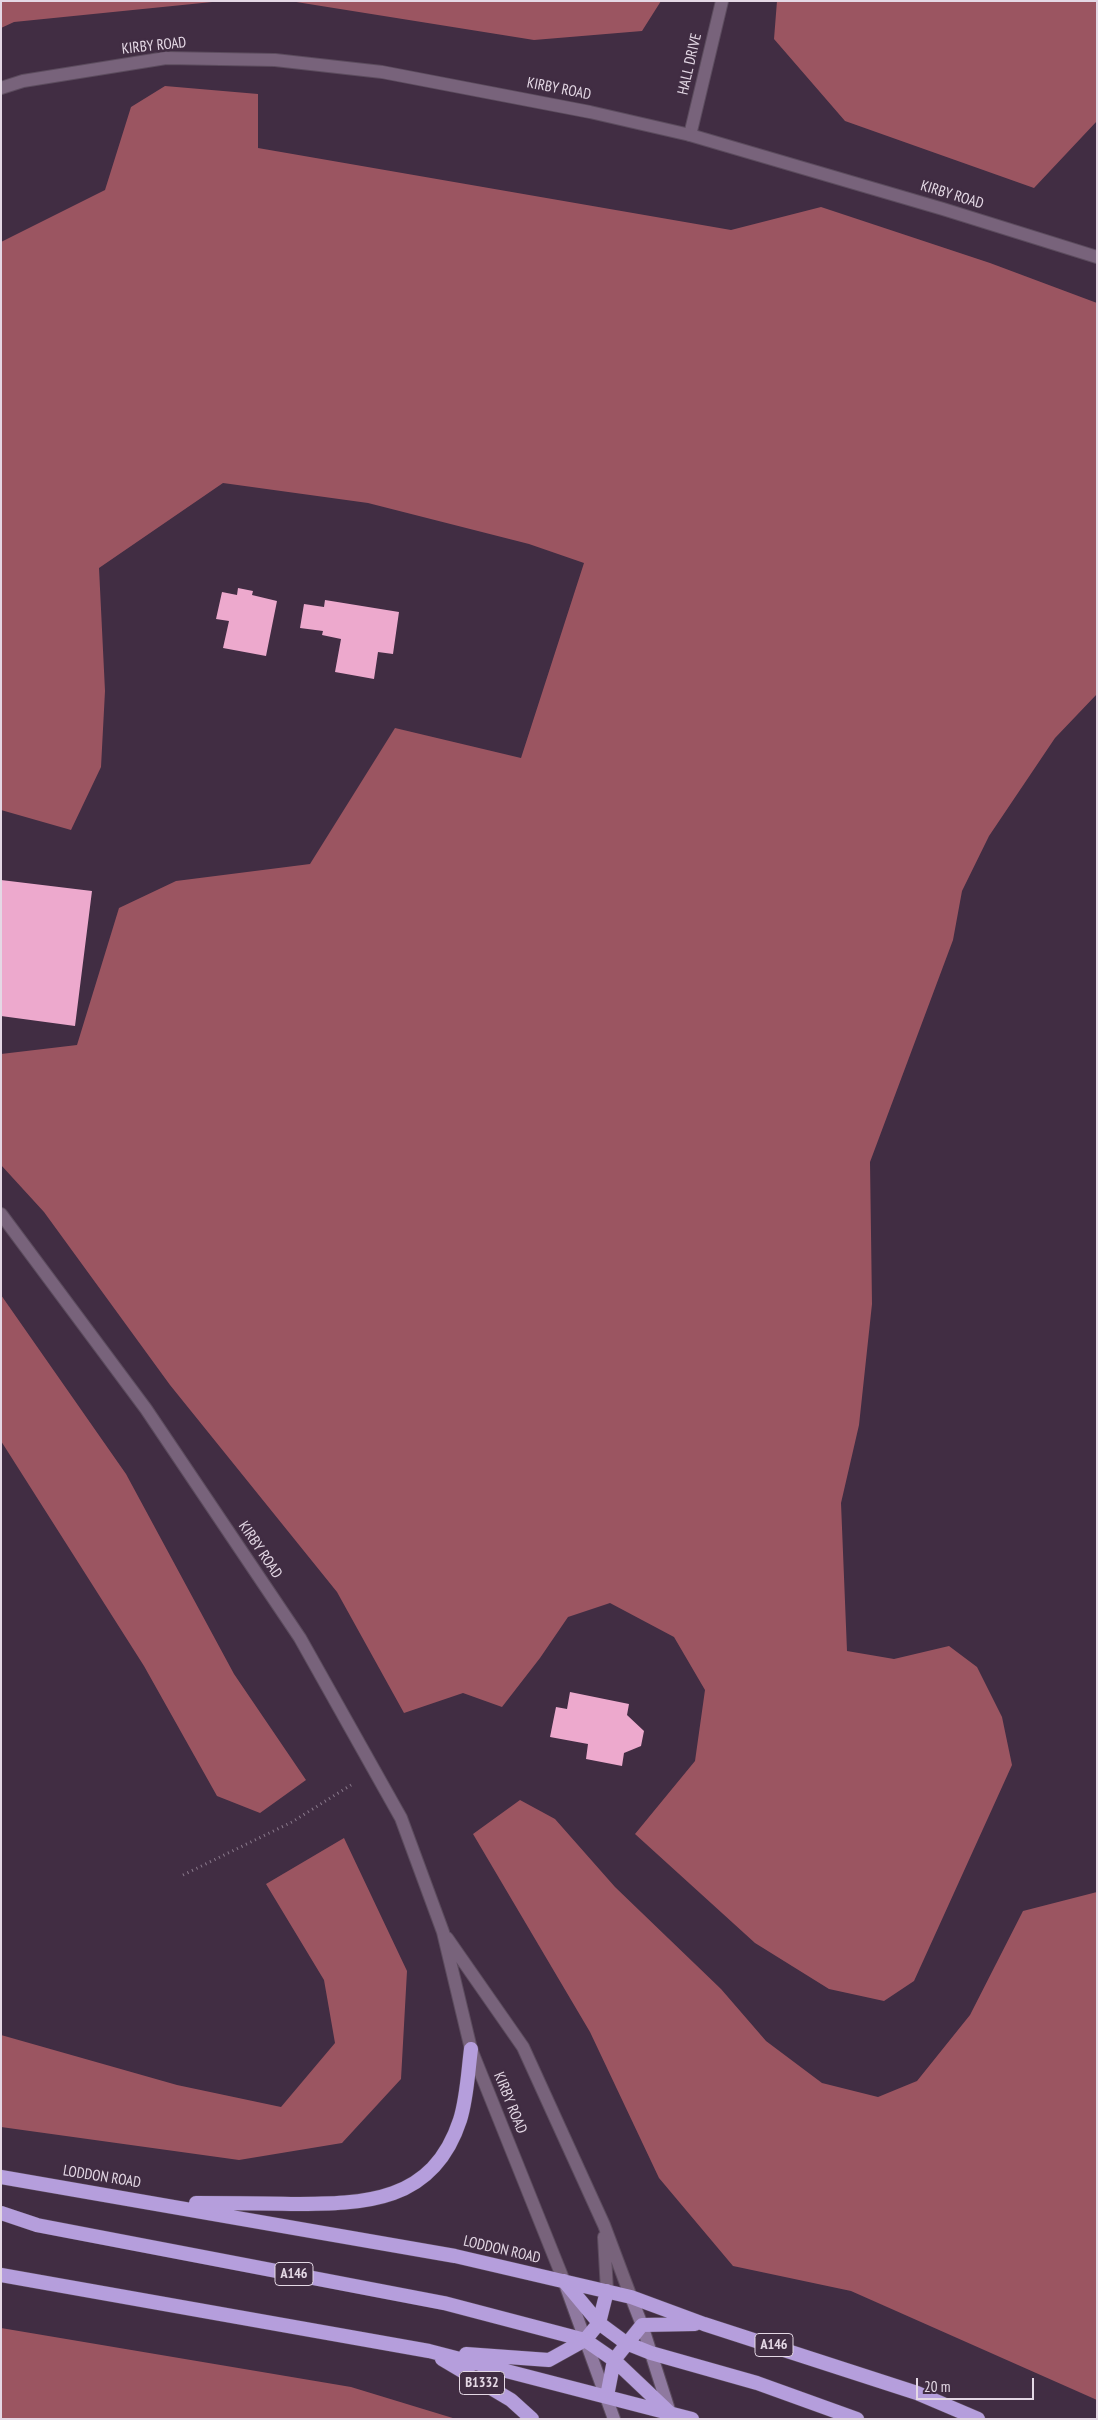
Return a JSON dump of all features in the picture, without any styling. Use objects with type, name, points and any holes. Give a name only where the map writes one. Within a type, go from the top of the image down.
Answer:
[{"type":"highway","points":[[155,2202],[325,2204],[363,2202],[393,2194],[416,2182],[436,2166],[449,2145],[460,2120],[466,2092],[471,2049]]},
{"type":"highway","name":"LODDON ROAD","points":[[1,2177],[155,2202],[455,2256],[607,2291],[631,2297],[704,2324],[918,2393],[978,2419]]},
{"type":"highway","name":"A146","points":[[1,2213],[37,2225],[444,2303],[585,2340],[614,2360],[671,2416]]},
{"type":"highway","name":"A146","points":[[1,2275],[428,2351],[607,2396],[671,2416],[692,2419]]},
{"type":"highway","points":[[564,2281],[599,2323],[626,2342],[651,2353],[756,2383],[857,2419]]},
{"type":"highway","name":"A146","points":[[428,2351],[549,2360],[585,2340],[599,2323],[607,2291]]},
{"type":"highway","points":[[607,2396],[614,2360],[626,2342],[642,2325],[704,2324]]},
{"type":"highway","name":"B1332","points":[[428,2351],[510,2400],[532,2419]]},
{"type":"main road","points":[[564,2281],[614,2419]]},
{"type":"main road","points":[[631,2297],[642,2325],[671,2416]]},
{"type":"street","name":"HALL DRIVE","points":[[690,135],[722,1]]},
{"type":"street","name":"KIRBY ROAD","points":[[1,88],[23,81],[166,58],[275,60],[382,72],[590,112],[690,135],[943,208],[1097,257]]},
{"type":"street","name":"KIRBY ROAD","points":[[1,1214],[146,1408],[300,1638],[401,1818],[443,1932],[471,2049],[564,2281]]},
{"type":"street","name":"KIRBY ROAD","points":[[443,1932],[523,2047],[604,2225],[631,2297]]},
{"type":"street","name":"KIRBY ROAD","points":[[604,2225],[607,2291]]},
{"type":"path","points":[[183,1875],[292,1822],[375,1770]]},
{"type":"shaded area","points":[[1,1],[222,1],[14,22],[1,28]]},
{"type":"shaded area","points":[[290,1],[661,1],[642,31],[534,40]]},
{"type":"shaded area","points":[[777,1],[1097,1],[1097,121],[1034,188],[845,121],[774,39]]},
{"type":"shaded area","points":[[165,86],[258,94],[258,148],[731,230],[821,207],[990,263],[1097,303],[1097,694],[1055,738],[989,836],[962,891],[953,940],[870,1162],[872,1304],[859,1425],[841,1503],[847,1651],[894,1659],[949,1646],[977,1667],[1002,1717],[1012,1765],[914,1981],[884,2001],[829,1989],[755,1943],[635,1834],[695,1761],[705,1690],[674,1637],[610,1603],[568,1617],[540,1658],[502,1707],[463,1693],[404,1713],[337,1592],[170,1385],[44,1212],[1,1165],[1,1054],[77,1045],[119,908],[176,881],[310,864],[395,728],[521,758],[584,563],[529,544],[368,503],[223,483],[99,568],[105,691],[101,767],[71,830],[1,810],[1,242],[105,190],[131,107]]},
{"type":"shaded area","points":[[1,1295],[126,1474],[234,1674],[306,1780],[260,1813],[217,1796],[144,1666],[1,1441]]},
{"type":"shaded area","points":[[520,1800],[555,1819],[615,1887],[721,1989],[766,2041],[822,2083],[878,2097],[917,2081],[970,2015],[1023,1911],[1097,1892],[1097,2400],[851,2291],[733,2266],[659,2178],[590,2032],[473,1834]]},
{"type":"shaded area","points":[[344,1838],[407,1971],[401,2079],[342,2143],[239,2160],[1,2127],[1,2035],[177,2085],[281,2107],[335,2043],[324,1980],[266,1884]]},
{"type":"shaded area","points":[[1,2328],[351,2387],[456,2419],[1,2419]]},
{"type":"building","points":[[238,588],[253,591],[252,595],[277,601],[266,656],[223,648],[229,621],[216,619],[222,592],[237,595]]},
{"type":"building","points":[[325,600],[399,612],[393,654],[378,652],[374,679],[335,672],[341,639],[322,635],[323,631],[300,628],[304,604],[324,607]]},
{"type":"building","points":[[1,880],[92,891],[75,1026],[1,1016]]},
{"type":"building","points":[[570,1692],[629,1704],[627,1715],[644,1731],[641,1746],[624,1753],[622,1766],[586,1759],[588,1744],[550,1737],[556,1707],[567,1709]]}]
